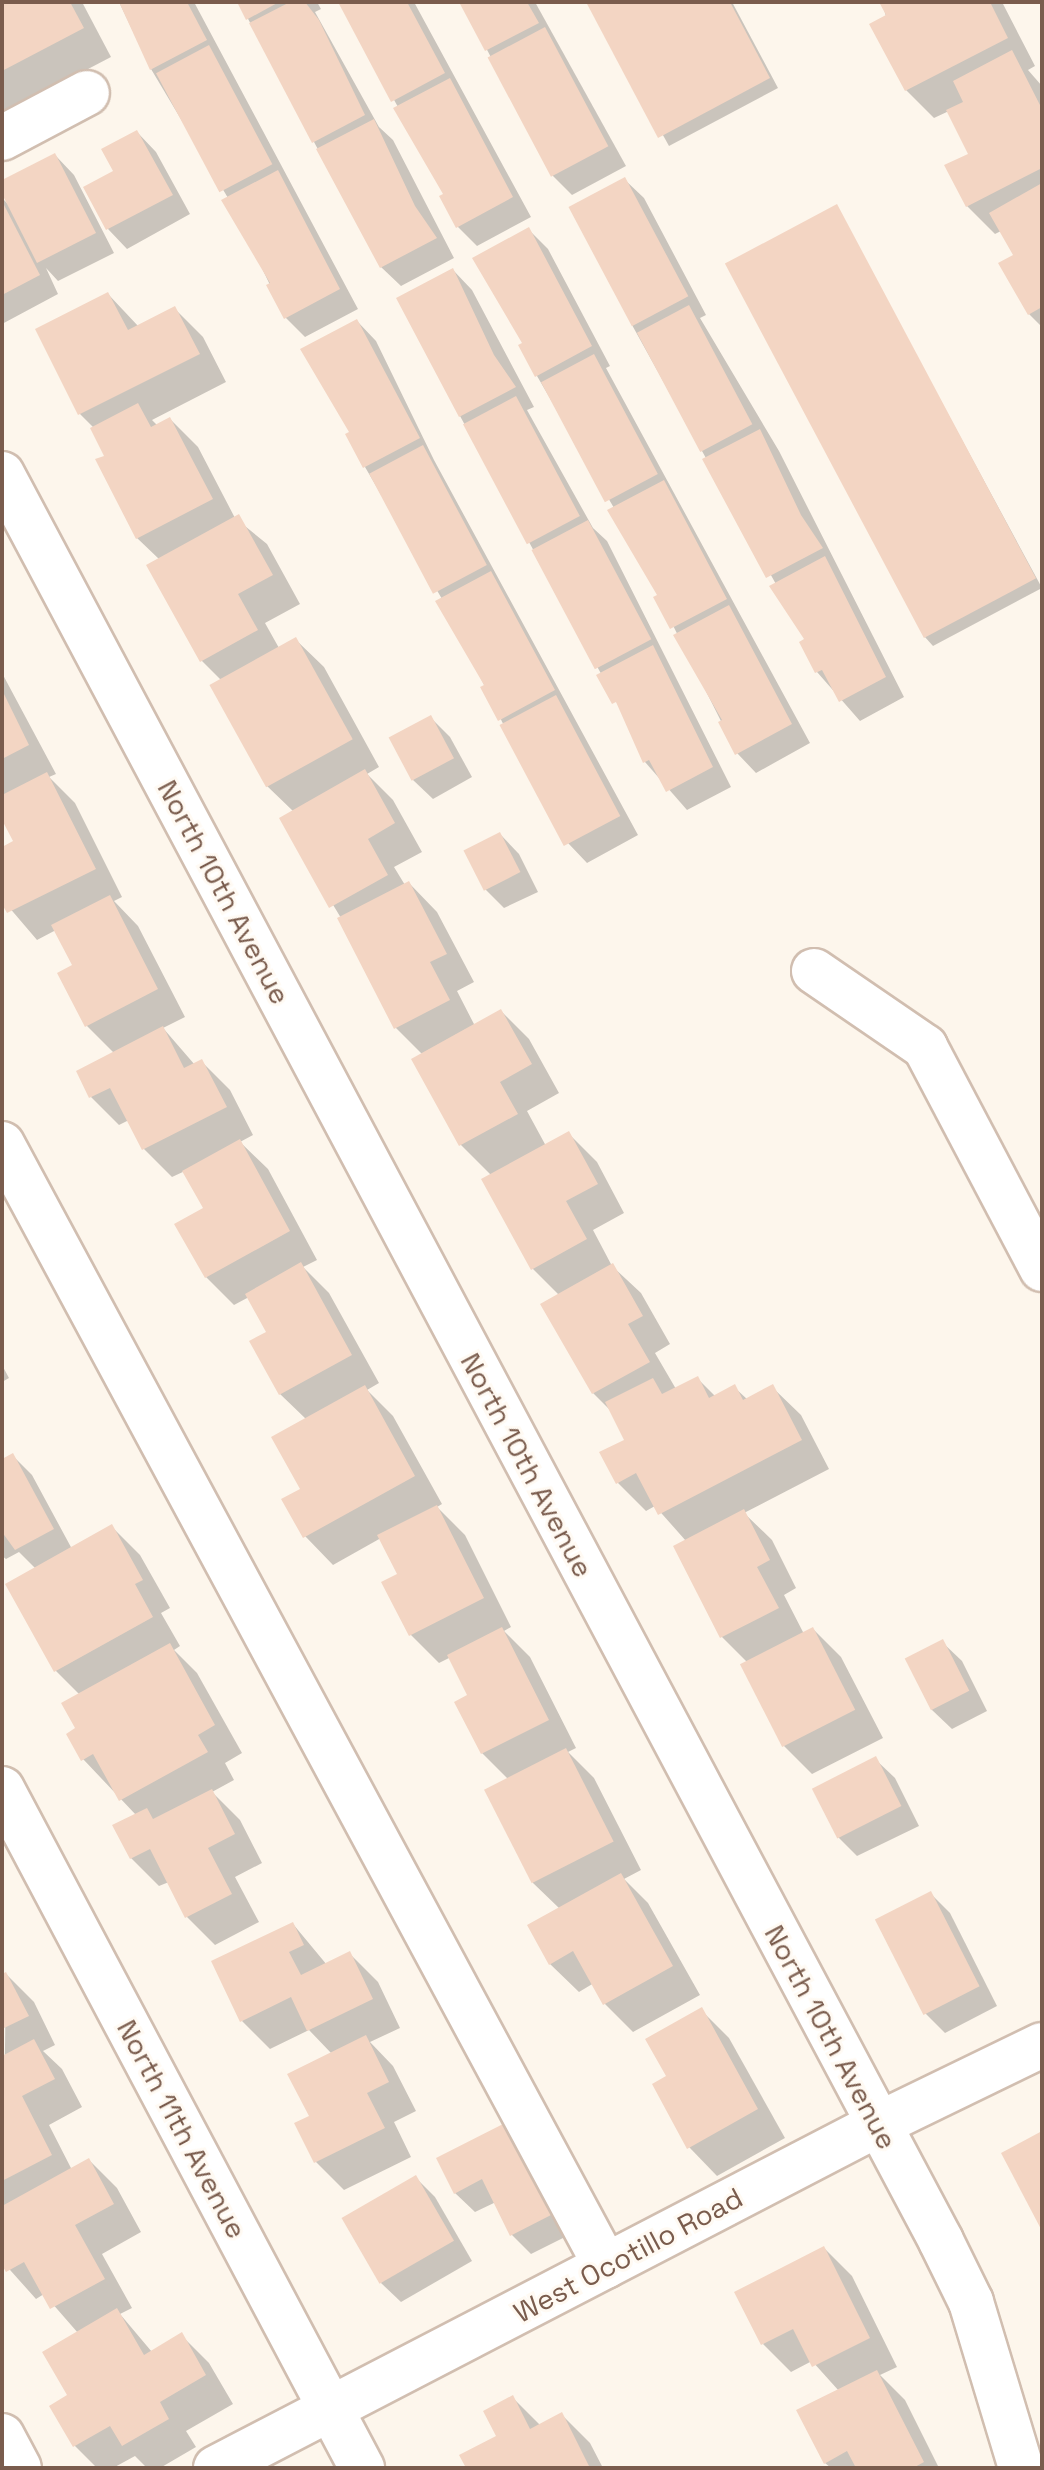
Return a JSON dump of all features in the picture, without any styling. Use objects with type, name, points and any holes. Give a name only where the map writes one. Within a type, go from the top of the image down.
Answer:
[{"type":"street","points":[[2,138],[87,93]]},
{"type":"street","name":"North 10th Avenue","points":[[2,474],[971,2302],[1021,2468]]},
{"type":"street","points":[[814,971],[925,1047],[1042,1269]]},
{"type":"street","points":[[2,1144],[606,2266]]},
{"type":"street","name":"North 11th Avenue","points":[[2,1789],[362,2468]]},
{"type":"street","name":"West Ocotillo Road","points":[[216,2468],[877,2125],[1042,2045]]},
{"type":"street","points":[[2,2436],[19,2468]]},
{"type":"building","points":[[2,2],[70,2],[84,28],[2,71]]},
{"type":"building","points":[[119,2],[187,2],[207,40],[150,70]]},
{"type":"building","points":[[237,2],[279,2],[246,20]]},
{"type":"building","points":[[290,2],[305,2],[319,20],[365,115],[312,143],[249,23]]},
{"type":"building","points":[[338,2],[407,2],[445,73],[391,102]]},
{"type":"building","points":[[459,2],[527,2],[539,23],[485,51]]},
{"type":"building","points":[[586,2],[730,2],[770,78],[658,138]]},
{"type":"building","points":[[879,2],[990,2],[1008,38],[905,91],[869,24],[886,15]]},
{"type":"building","points":[[545,27],[608,146],[551,177],[488,58]]},
{"type":"building","points":[[209,45],[272,164],[219,192],[156,73]]},
{"type":"building","points":[[1012,50],[1042,109],[1042,168],[966,207],[944,165],[968,154],[946,110],[963,102],[953,81]]},
{"type":"building","points":[[450,78],[513,197],[456,228],[439,196],[443,194],[393,108]]},
{"type":"building","points":[[374,119],[415,206],[437,238],[380,268],[316,149]]},
{"type":"building","points":[[137,130],[173,195],[106,230],[83,187],[113,171],[101,149]]},
{"type":"building","points":[[55,153],[96,233],[37,263],[2,194],[2,180]]},
{"type":"building","points":[[278,170],[340,289],[284,319],[266,285],[270,283],[221,200]]},
{"type":"building","points":[[625,177],[688,296],[632,326],[568,207]]},
{"type":"building","points":[[1042,183],[1042,307],[1028,315],[998,263],[1013,255],[989,213]]},
{"type":"building","points":[[2,201],[40,275],[2,295]]},
{"type":"building","points":[[837,204],[1036,578],[924,638],[725,264]]},
{"type":"building","points":[[529,227],[592,346],[535,377],[518,345],[522,343],[472,258]]},
{"type":"building","points":[[453,268],[494,355],[516,387],[459,417],[396,298]]},
{"type":"building","points":[[108,292],[128,330],[175,306],[200,354],[78,415],[35,329]]},
{"type":"building","points":[[689,305],[752,424],[700,452],[637,333]]},
{"type":"building","points":[[357,319],[420,438],[363,468],[345,434],[349,432],[300,349]]},
{"type":"building","points":[[594,354],[658,474],[605,502],[541,382]]},
{"type":"building","points":[[516,396],[580,516],[527,544],[463,424]]},
{"type":"building","points":[[138,403],[151,427],[170,417],[213,499],[136,539],[95,459],[104,456],[90,428]]},
{"type":"building","points":[[760,429],[801,515],[823,548],[766,578],[702,459]]},
{"type":"building","points":[[423,445],[487,565],[433,594],[369,474]]},
{"type":"building","points":[[664,480],[727,599],[670,629],[653,597],[657,595],[607,510]]},
{"type":"building","points":[[239,514],[273,575],[238,594],[258,630],[200,662],[146,565]]},
{"type":"building","points":[[588,520],[651,639],[595,669],[531,550]]},
{"type":"building","points":[[825,556],[886,677],[839,702],[822,670],[815,673],[799,642],[804,639],[769,586]]},
{"type":"building","points":[[491,571],[555,690],[498,721],[480,687],[484,685],[435,601]]},
{"type":"building","points":[[729,605],[792,724],[735,755],[718,722],[722,720],[673,635]]},
{"type":"building","points":[[296,637],[353,739],[266,787],[209,685]]},
{"type":"building","points":[[653,645],[713,767],[666,792],[649,760],[643,763],[616,702],[612,704],[596,675]]},
{"type":"building","points":[[2,690],[29,745],[2,759]]},
{"type":"building","points":[[556,695],[620,816],[564,846],[499,725]]},
{"type":"building","points":[[431,715],[454,758],[412,781],[389,738]]},
{"type":"building","points":[[365,769],[395,823],[368,839],[388,875],[329,908],[279,818]]},
{"type":"building","points":[[47,772],[96,869],[7,913],[2,904],[2,847],[13,841],[2,820],[2,795]]},
{"type":"building","points":[[500,832],[520,872],[484,891],[463,851]]},
{"type":"building","points":[[409,881],[447,954],[430,962],[450,1000],[394,1029],[337,918]]},
{"type":"building","points":[[110,895],[158,989],[85,1027],[57,973],[72,965],[51,925]]},
{"type":"building","points":[[501,1009],[532,1064],[500,1082],[518,1114],[459,1146],[411,1059]]},
{"type":"building","points":[[163,1026],[184,1068],[202,1059],[227,1107],[142,1150],[110,1088],[89,1098],[76,1071]]},
{"type":"building","points":[[569,1131],[598,1184],[566,1201],[587,1239],[531,1270],[481,1179]]},
{"type":"building","points":[[240,1139],[290,1231],[205,1278],[174,1224],[203,1208],[182,1171]]},
{"type":"building","points":[[301,1262],[352,1355],[279,1395],[249,1341],[266,1332],[245,1294]]},
{"type":"building","points":[[613,1263],[643,1316],[628,1324],[650,1362],[592,1394],[540,1304]]},
{"type":"building","points":[[698,1376],[709,1398],[735,1384],[743,1400],[773,1384],[802,1440],[658,1515],[636,1473],[616,1484],[599,1452],[624,1440],[605,1402],[653,1378],[662,1394]]},
{"type":"building","points":[[365,1385],[415,1476],[303,1538],[281,1499],[300,1489],[271,1437]]},
{"type":"building","points":[[13,1453],[54,1529],[15,1550],[2,1532],[2,1459]]},
{"type":"building","points":[[437,1505],[484,1598],[409,1636],[381,1582],[397,1574],[377,1535]]},
{"type":"building","points":[[744,1509],[770,1560],[757,1567],[779,1608],[720,1638],[673,1546]]},
{"type":"building","points":[[112,1524],[143,1580],[135,1584],[153,1617],[54,1672],[5,1584]]},
{"type":"building","points":[[502,1627],[549,1720],[481,1754],[454,1702],[467,1695],[447,1655]]},
{"type":"building","points":[[813,1627],[855,1710],[782,1747],[740,1664]]},
{"type":"building","points":[[943,1639],[969,1691],[931,1710],[905,1659]]},
{"type":"building","points":[[170,1643],[215,1725],[198,1735],[208,1752],[119,1801],[93,1754],[81,1761],[66,1734],[75,1728],[61,1703]]},
{"type":"building","points":[[566,1748],[614,1842],[532,1883],[484,1790]]},
{"type":"building","points":[[876,1756],[901,1806],[837,1839],[812,1789]]},
{"type":"building","points":[[212,1789],[235,1834],[208,1848],[232,1894],[185,1918],[150,1849],[130,1859],[112,1825],[147,1808],[153,1819]]},
{"type":"building","points":[[621,1873],[673,1966],[603,2005],[573,1951],[549,1965],[527,1925]]},
{"type":"building","points":[[931,1891],[980,1986],[923,2015],[875,1920]]},
{"type":"building","points":[[293,1922],[304,1945],[289,1952],[301,1975],[350,1951],[373,1999],[307,2031],[291,1997],[240,2022],[211,1961]]},
{"type":"building","points":[[6,1972],[29,2016],[2,2029],[2,1974]]},
{"type":"building","points":[[702,2007],[758,2109],[687,2149],[652,2084],[666,2076],[645,2039]]},
{"type":"building","points":[[366,2035],[389,2082],[367,2093],[385,2128],[314,2163],[294,2123],[309,2116],[287,2074]]},
{"type":"building","points":[[34,2039],[55,2079],[22,2096],[52,2155],[2,2181],[2,2056]]},
{"type":"building","points":[[507,2122],[553,2214],[510,2236],[482,2179],[454,2194],[436,2158]]},
{"type":"building","points":[[1042,2131],[1042,2231],[1001,2153]]},
{"type":"building","points":[[89,2158],[114,2204],[75,2225],[105,2279],[50,2309],[24,2262],[6,2272],[2,2265],[2,2206]]},
{"type":"building","points":[[416,2175],[454,2241],[380,2284],[342,2218]]},
{"type":"building","points":[[824,2246],[870,2338],[812,2367],[793,2329],[761,2345],[734,2292]]},
{"type":"building","points":[[117,2308],[144,2355],[182,2332],[206,2375],[160,2402],[169,2419],[122,2446],[110,2426],[73,2447],[49,2406],[67,2395],[42,2352]]},
{"type":"building","points":[[877,2370],[924,2462],[913,2468],[856,2468],[847,2451],[824,2464],[796,2410]]},
{"type":"building","points":[[513,2395],[530,2429],[562,2412],[590,2468],[466,2468],[459,2455],[496,2436],[483,2411]]}]
